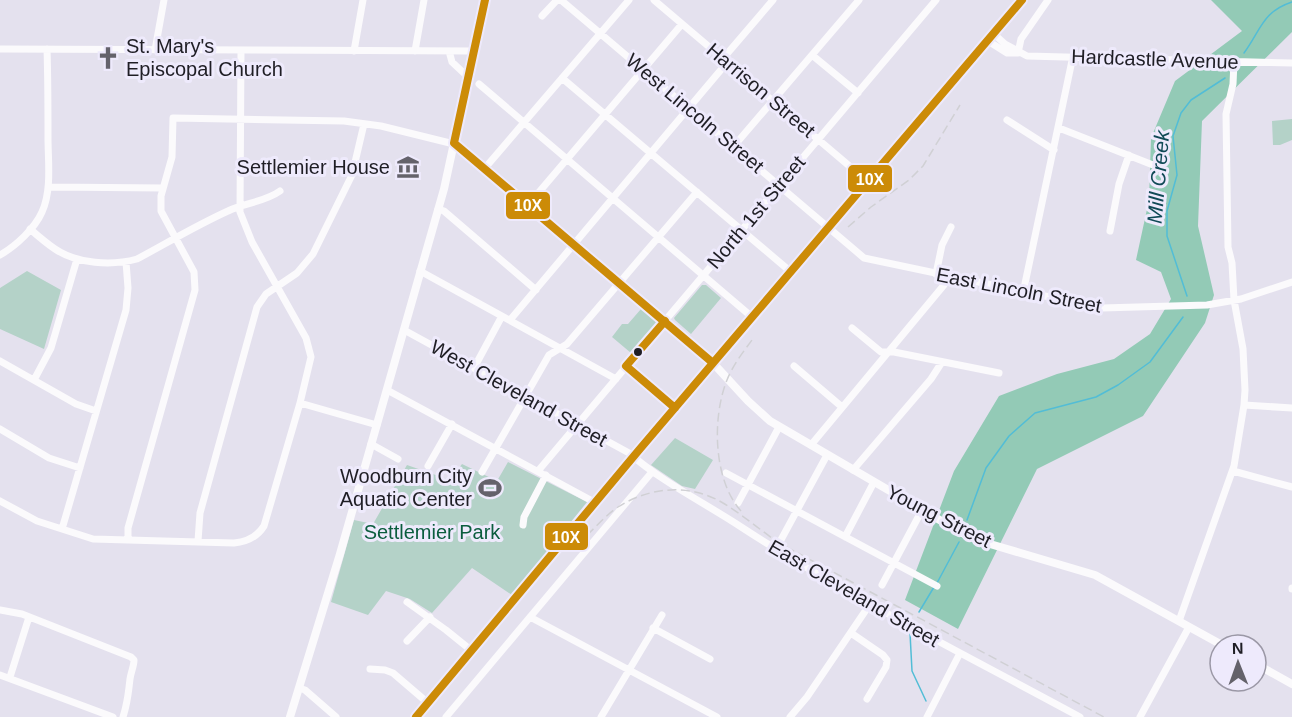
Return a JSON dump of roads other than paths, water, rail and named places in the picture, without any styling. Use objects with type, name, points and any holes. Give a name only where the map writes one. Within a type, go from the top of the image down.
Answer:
[{"type":"main road","points":[[290,717],[377,425],[438,209],[485,0]]},
{"type":"main road","points":[[416,717],[1022,0]]},
{"type":"main road","name":"Young Street","points":[[714,363],[755,409],[779,427],[955,529],[983,542],[1095,575],[1208,637]]},
{"type":"main road","points":[[1268,671],[1292,684]]},
{"type":"street","points":[[155,50],[164,0]]},
{"type":"street","points":[[354,51],[363,0]]},
{"type":"street","points":[[415,51],[424,0]]},
{"type":"street","points":[[542,16],[559,0]]},
{"type":"street","name":"West Lincoln Street","points":[[559,0],[829,226]]},
{"type":"street","points":[[485,168],[629,0]]},
{"type":"street","name":"Harrison Street","points":[[655,0],[867,181]]},
{"type":"street","points":[[510,320],[725,65],[726,55],[772,0]]},
{"type":"street","points":[[734,146],[859,0]]},
{"type":"street","name":"North 1st Street","points":[[538,471],[936,0]]},
{"type":"street","points":[[991,37],[1018,53],[1021,39],[1048,0]]},
{"type":"street","points":[[528,205],[682,24]]},
{"type":"street","points":[[0,49],[474,51]]},
{"type":"street","points":[[0,255],[30,229],[42,213],[48,187],[47,49]]},
{"type":"street","points":[[0,501],[37,521],[93,539],[240,542],[254,537],[262,530],[300,403],[311,353],[306,338],[249,237],[241,216],[242,50]]},
{"type":"street","points":[[449,51],[452,62],[468,77]]},
{"type":"street","name":"Hardcastle Avenue","points":[[1018,53],[1027,56],[1292,63]]},
{"type":"street","points":[[812,55],[858,93]]},
{"type":"street","points":[[1023,293],[1073,56]]},
{"type":"street","points":[[1179,621],[1233,471],[1244,405],[1245,361],[1234,300],[1232,263],[1228,247],[1226,114],[1233,84],[1234,61]]},
{"type":"street","points":[[562,78],[791,272]]},
{"type":"street","points":[[479,84],[752,317]]},
{"type":"street","points":[[128,539],[128,530],[195,290],[194,272],[161,211],[160,196],[172,160],[173,118],[316,119],[364,124],[454,143],[714,363]]},
{"type":"street","points":[[1006,120],[1054,150]]},
{"type":"street","points":[[198,541],[202,507],[258,307],[263,297],[297,273],[314,254],[352,175],[364,124]]},
{"type":"street","points":[[1059,128],[1153,165]]},
{"type":"street","points":[[1110,231],[1119,184],[1129,155]]},
{"type":"street","points":[[48,187],[163,188]]},
{"type":"street","points":[[30,229],[57,250],[77,259],[126,262],[137,259],[240,206],[271,197],[280,191]]},
{"type":"street","points":[[482,472],[549,355],[567,344],[697,192]]},
{"type":"street","points":[[438,209],[536,290]]},
{"type":"street","name":"East Lincoln Street","points":[[829,226],[864,258],[1102,308],[1202,305],[1234,300],[1292,282]]},
{"type":"street","points":[[936,274],[942,245],[951,227]]},
{"type":"street","points":[[34,380],[51,348],[77,259]]},
{"type":"street","points":[[62,529],[126,310],[128,288],[126,262]]},
{"type":"street","points":[[420,270],[616,379]]},
{"type":"street","points":[[811,445],[944,285],[947,276]]},
{"type":"street","points":[[474,368],[502,316]]},
{"type":"street","points":[[852,328],[881,352],[894,352],[999,373]]},
{"type":"street","name":"West Cleveland Street","points":[[404,330],[634,457]]},
{"type":"street","points":[[0,361],[76,405],[96,411]]},
{"type":"street","points":[[853,470],[931,379],[942,362]]},
{"type":"street","points":[[626,366],[675,408]]},
{"type":"street","points":[[794,366],[842,406]]},
{"type":"street","points":[[387,390],[596,504]]},
{"type":"street","points":[[300,403],[377,425]]},
{"type":"street","points":[[1244,405],[1292,408]]},
{"type":"street","points":[[428,466],[452,424]]},
{"type":"street","points":[[738,503],[779,427]]},
{"type":"street","points":[[0,429],[49,458],[80,468]]},
{"type":"street","points":[[371,444],[398,459]]},
{"type":"street","points":[[776,549],[827,455]]},
{"type":"street","name":"East Cleveland Street","points":[[634,457],[652,472],[870,604],[1080,717]]},
{"type":"street","points":[[1233,471],[1292,486]]},
{"type":"street","points":[[446,717],[652,472]]},
{"type":"street","points":[[726,473],[937,586]]},
{"type":"street","points":[[523,525],[524,517],[546,475]]},
{"type":"street","points":[[845,537],[874,482]]},
{"type":"street","points":[[882,585],[922,510]]},
{"type":"street","points":[[407,602],[430,617],[472,651]]},
{"type":"street","points":[[790,717],[807,698],[870,604]]},
{"type":"street","points":[[0,610],[29,617],[128,655],[134,660],[130,676],[129,699],[123,717]]},
{"type":"street","points":[[601,717],[662,615]]},
{"type":"street","points":[[10,677],[29,617]]},
{"type":"street","points":[[407,641],[430,617]]},
{"type":"street","points":[[530,617],[717,717]]},
{"type":"street","points":[[1140,717],[1189,627]]},
{"type":"street","points":[[653,628],[710,659]]},
{"type":"street","points":[[851,633],[887,660],[886,667],[867,699]]},
{"type":"street","points":[[927,717],[960,653]]},
{"type":"street","points":[[370,669],[393,673],[428,703]]},
{"type":"street","points":[[0,675],[10,677],[94,713],[113,717]]},
{"type":"street","points":[[299,688],[305,690],[336,717]]},
{"type":"waterway","name":"Mill Creek","points":[[1244,53],[1268,16],[1292,2]]},
{"type":"waterway","name":"Mill Creek","points":[[1187,296],[1167,236],[1167,211],[1177,175],[1173,136],[1181,113],[1191,100],[1225,78]]},
{"type":"waterway","name":"Mill Creek","points":[[967,520],[986,468],[1009,436],[1035,413],[1096,397],[1118,385],[1150,362],[1183,317]]},
{"type":"waterway","name":"Mill Creek","points":[[937,583],[959,542]]},
{"type":"waterway","name":"Mill Creek","points":[[919,612],[934,587]]},
{"type":"waterway","name":"Mill Creek","points":[[910,633],[912,671],[926,701]]},
{"type":"railway","points":[[848,227],[871,207],[909,180],[923,166],[960,105]]},
{"type":"railway","points":[[741,511],[725,483],[720,466],[717,430],[722,395],[727,380],[752,340]]},
{"type":"railway","points":[[587,535],[618,507],[630,500],[670,490],[697,492],[723,503],[779,543],[1104,717]]},
{"type":"place","name":"St. Mary's Episcopal Church","points":[[108,58]]},
{"type":"place","name":"Settlemier House","points":[[408,167]]},
{"type":"place","name":"Woodburn City Aquatic Center","points":[[490,488]]},
{"type":"park label","name":"Settlemier Park","points":[[432,532]]}]
